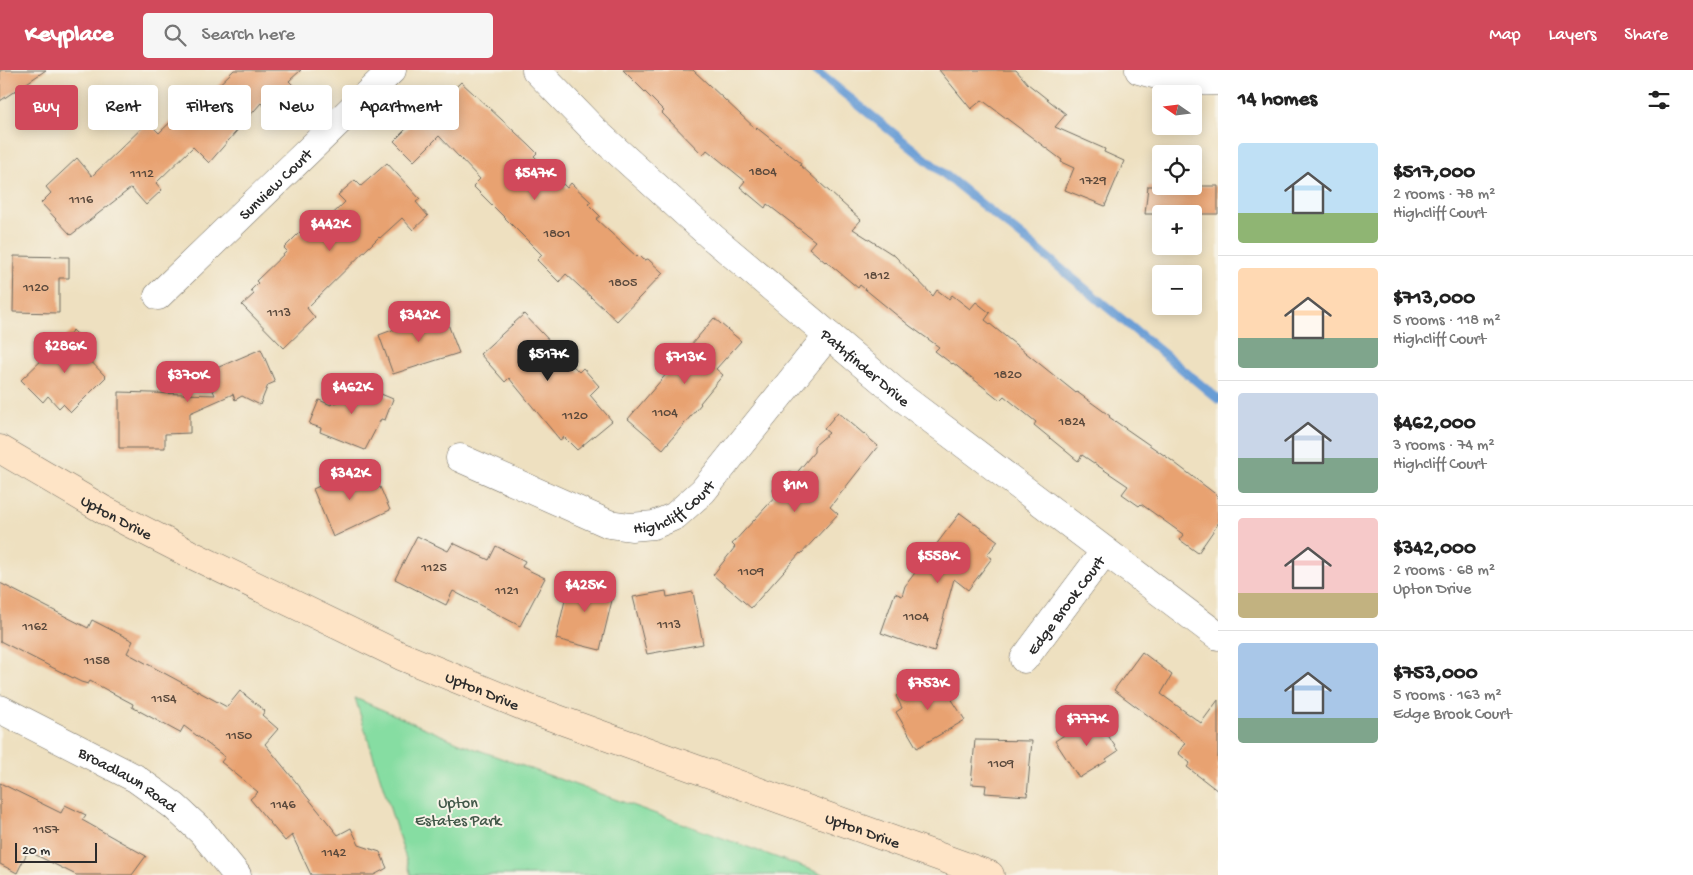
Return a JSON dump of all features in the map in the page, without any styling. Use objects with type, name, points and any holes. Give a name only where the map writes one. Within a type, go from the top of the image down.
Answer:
[{"type":"main road","name":"Upton Drive","points":[[0,449],[104,510],[401,656],[540,712],[990,875]]},
{"type":"street","name":"Sunview Court","points":[[158,296],[392,70]]},
{"type":"street","name":"Pathfinder Drive","points":[[536,70],[596,132],[712,236],[903,398],[1218,636]]},
{"type":"street","points":[[1139,70],[1171,80],[1204,82],[1218,80]]},
{"type":"street","name":"Highcliff Court","points":[[460,458],[609,524],[631,527],[654,524],[675,516],[702,491],[828,335]]},
{"type":"street","name":"Edge Brook Court","points":[[1024,659],[1105,551]]},
{"type":"street","name":"Broadlawn Road","points":[[0,710],[143,784],[174,806],[202,832],[237,875]]},
{"type":"green space","name":"Upton Estates Park","points":[[355,698],[462,744],[825,875],[411,875]]},
{"type":"building","points":[[0,70],[46,70],[24,85],[15,85],[15,91],[0,101]]},
{"type":"building","points":[[234,70],[301,70],[289,81],[293,85],[261,85],[261,103],[251,115],[251,85],[218,85]]},
{"type":"building","points":[[623,70],[693,70],[756,129],[801,163],[800,165],[861,220],[853,229],[895,256],[933,296],[937,290],[949,299],[952,295],[970,309],[976,302],[990,313],[985,320],[1076,393],[1171,460],[1218,496],[1218,524],[1198,553],[1180,540],[1184,535],[1141,504],[1139,506],[1122,494],[1128,486],[1082,455],[1078,461],[1034,425],[1036,422],[1004,396],[1000,400],[935,351],[939,347],[860,285],[858,288],[825,262],[809,248],[815,241],[767,204],[765,208],[740,187],[745,181],[707,150],[703,155],[662,113],[664,111]]},
{"type":"building","points":[[939,70],[1016,70],[1028,84],[1066,114],[1055,127],[1105,149],[1104,152],[1124,161],[1105,206],[1065,190],[1074,168],[1061,162],[1062,160],[982,100],[971,109]]},
{"type":"building","points":[[461,82],[529,145],[537,153],[534,156],[567,188],[571,183],[591,202],[588,204],[600,216],[596,219],[637,257],[639,255],[644,260],[648,259],[663,273],[617,321],[566,274],[559,282],[537,260],[542,255],[473,186],[480,179],[439,136],[414,161],[394,141],[405,130],[459,130],[458,85]]},
{"type":"building","points":[[168,124],[168,130],[238,130],[209,163],[193,147],[156,183],[162,190],[146,205],[131,188],[71,235],[41,203],[51,193],[46,187],[77,158],[92,176],[140,130],[156,130],[159,133]]},
{"type":"building","points":[[387,163],[420,199],[416,202],[428,216],[413,230],[402,218],[379,237],[307,308],[315,318],[284,348],[242,305],[254,294],[251,290],[258,283],[256,281],[287,251],[284,248],[300,232],[307,239],[345,202],[338,195],[355,180],[361,186]]},
{"type":"building","points":[[1148,186],[1152,186],[1152,195],[1202,195],[1202,186],[1218,186],[1218,214],[1202,214],[1202,205],[1152,205],[1152,214],[1145,214]]},
{"type":"building","points":[[14,256],[69,257],[69,278],[59,278],[59,313],[13,312]]},
{"type":"building","points":[[443,311],[459,353],[393,374],[379,335]]},
{"type":"building","points":[[524,314],[579,372],[583,368],[599,386],[590,395],[612,421],[577,450],[564,437],[560,440],[509,378],[505,382],[480,354]]},
{"type":"building","points":[[714,318],[741,341],[716,369],[723,375],[663,449],[628,419]]},
{"type":"building","points":[[73,330],[90,347],[83,353],[106,377],[71,412],[63,404],[59,408],[48,396],[43,402],[21,380]]},
{"type":"building","points":[[261,349],[275,382],[268,385],[260,405],[242,396],[235,400],[233,394],[190,413],[190,433],[165,434],[165,448],[119,448],[119,392],[215,395],[205,373]]},
{"type":"building","points":[[345,379],[393,399],[385,420],[381,419],[365,450],[320,432],[321,428],[309,424],[319,400],[331,405],[333,402],[336,403]]},
{"type":"building","points":[[838,412],[878,446],[830,507],[838,514],[751,608],[713,575],[735,547],[732,544],[777,495],[773,490],[790,471],[795,475],[814,452],[814,446],[829,433],[824,429]]},
{"type":"building","points":[[363,466],[375,489],[380,487],[390,510],[333,537],[313,489]]},
{"type":"building","points":[[960,513],[998,541],[987,555],[992,558],[968,590],[954,579],[934,652],[881,633],[895,593],[902,596],[905,586]]},
{"type":"building","points":[[417,536],[448,551],[453,543],[489,560],[496,546],[525,561],[522,567],[545,578],[520,626],[453,591],[446,605],[395,579]]},
{"type":"building","points":[[571,574],[593,580],[592,583],[600,585],[599,589],[614,592],[600,650],[556,639]]},
{"type":"building","points":[[0,583],[88,628],[92,620],[133,641],[127,653],[227,707],[240,691],[265,711],[262,715],[278,729],[265,744],[338,835],[351,828],[359,845],[380,852],[387,868],[374,875],[311,875],[292,835],[285,841],[250,799],[258,792],[221,762],[225,757],[184,726],[180,733],[132,707],[133,704],[90,681],[88,684],[81,682],[0,641]]},
{"type":"building","points":[[666,591],[667,597],[693,592],[703,644],[647,654],[633,597]]},
{"type":"building","points":[[1142,652],[1172,675],[1161,694],[1201,723],[1218,700],[1218,791],[1187,767],[1190,763],[1178,753],[1185,743],[1114,690]]},
{"type":"building","points":[[935,673],[965,720],[917,748],[896,712],[902,708],[896,696]]},
{"type":"building","points":[[1095,715],[1118,751],[1106,759],[1107,761],[1079,778],[1055,741]]},
{"type":"building","points":[[975,740],[1032,741],[1027,796],[985,793],[986,785],[971,784]]},
{"type":"building","points":[[0,783],[61,813],[65,805],[86,815],[82,820],[146,856],[132,875],[76,875],[28,851],[17,873],[0,864]]},
{"type":"waterway","points":[[815,70],[1036,248],[1218,399]]}]
